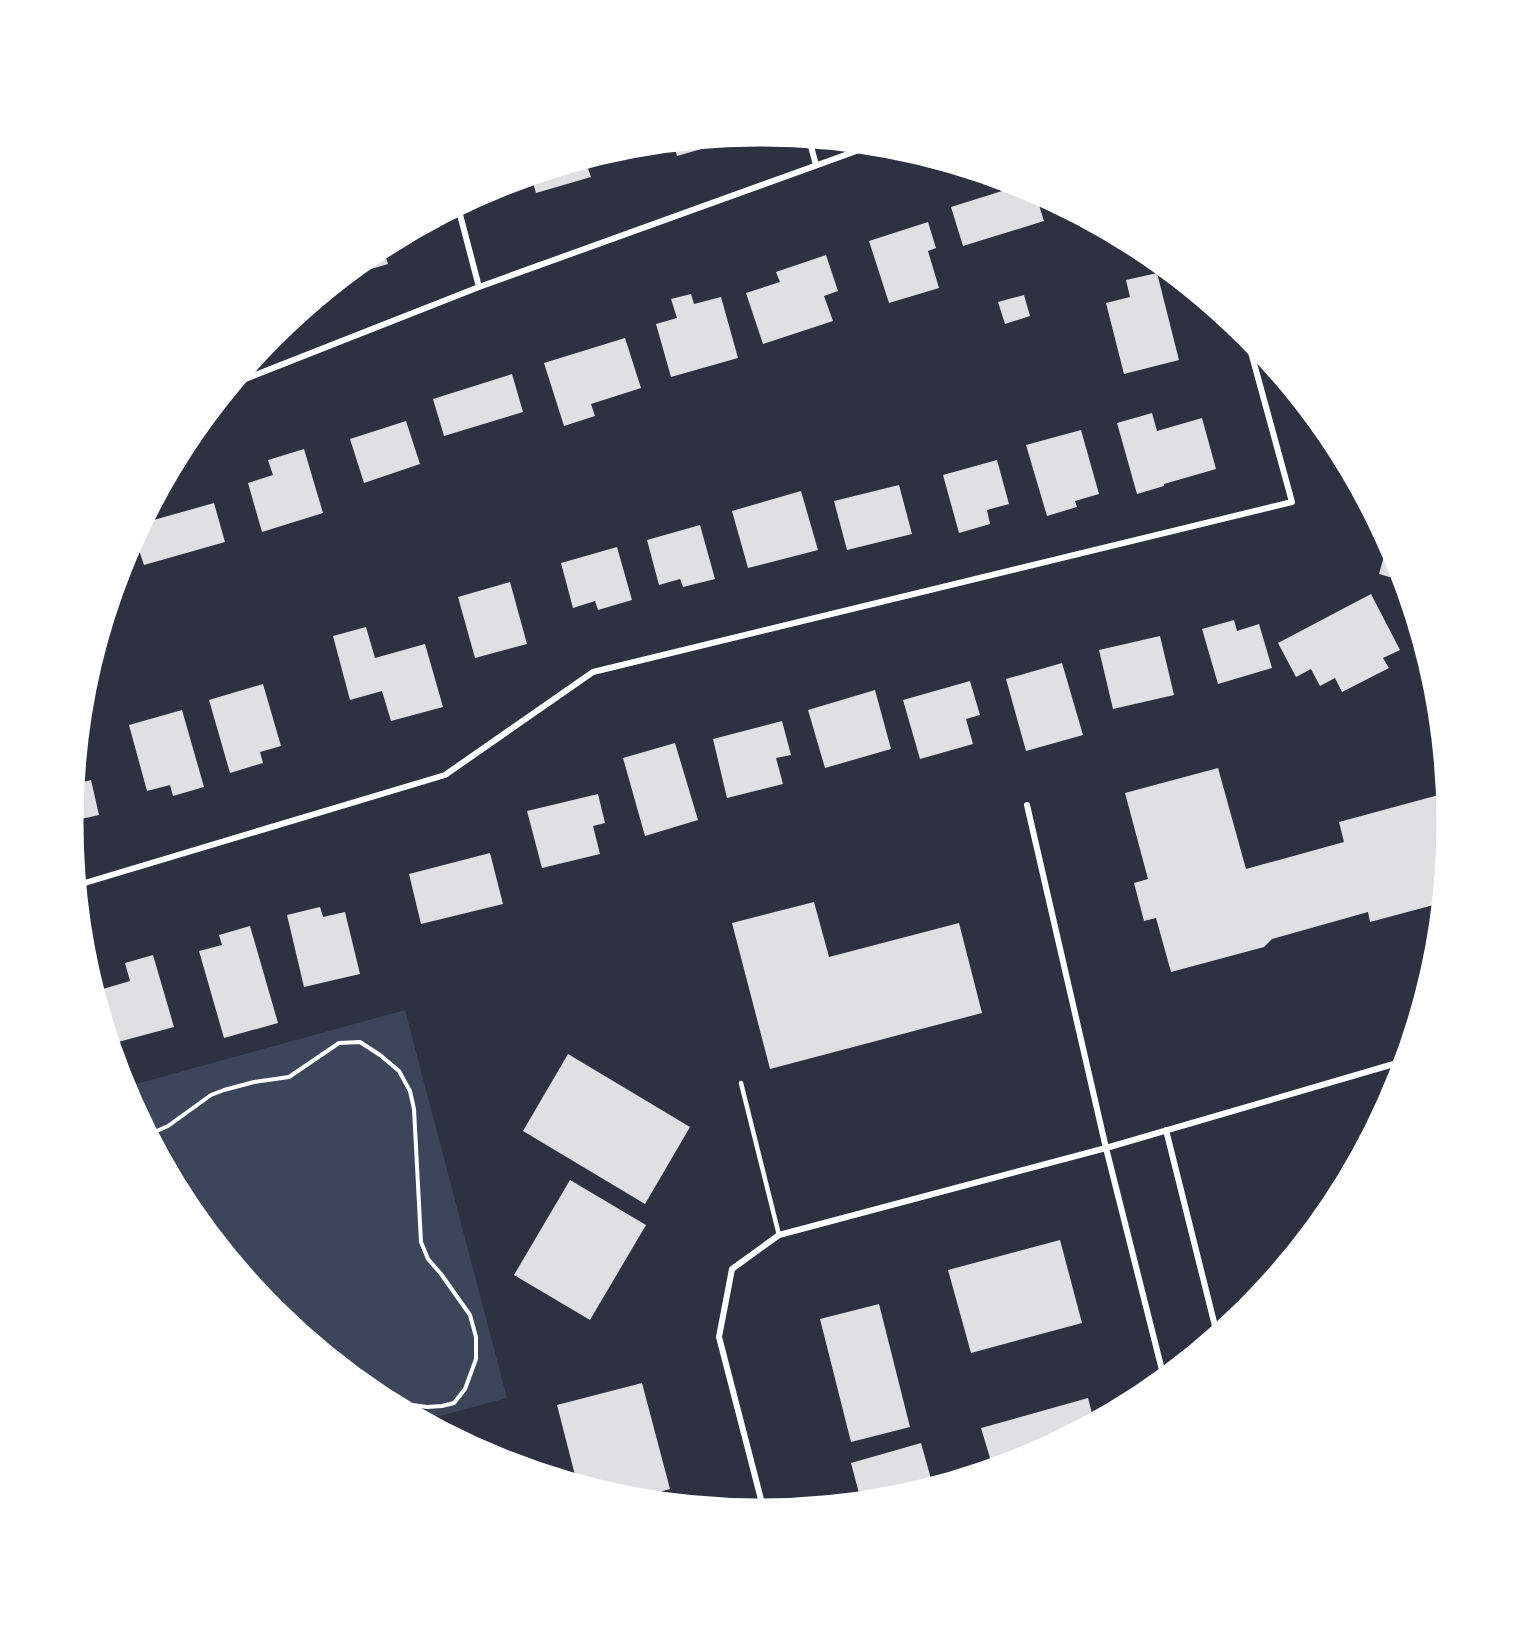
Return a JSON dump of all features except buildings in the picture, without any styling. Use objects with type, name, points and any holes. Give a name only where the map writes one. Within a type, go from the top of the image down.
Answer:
[{"type":"street","points":[[811,147],[816,165]]},
{"type":"street","points":[[249,377],[479,287],[855,151]]},
{"type":"street","points":[[460,215],[479,287]]},
{"type":"street","points":[[85,883],[445,775],[593,672],[1292,502],[1251,354]]},
{"type":"street","points":[[1027,805],[1106,1148],[1162,1368]]},
{"type":"street","points":[[761,1500],[719,1337],[732,1269],[779,1234],[1106,1148],[1394,1064]]},
{"type":"street","points":[[1166,1131],[1215,1326]]},
{"type":"lane","points":[[741,1083],[779,1234]]},
{"type":"path","points":[[157,1131],[168,1126],[212,1095],[224,1090],[254,1082],[289,1077],[339,1043],[360,1042],[381,1055],[399,1071],[410,1091],[414,1109],[421,1242],[428,1259],[470,1315],[476,1337],[476,1359],[465,1389],[454,1403],[427,1407],[413,1405]]},
{"type":"shaded area","points":[[405,1010],[507,1398],[435,1417],[384,1386],[313,1332],[251,1270],[197,1199],[173,1162],[135,1084]]}]
